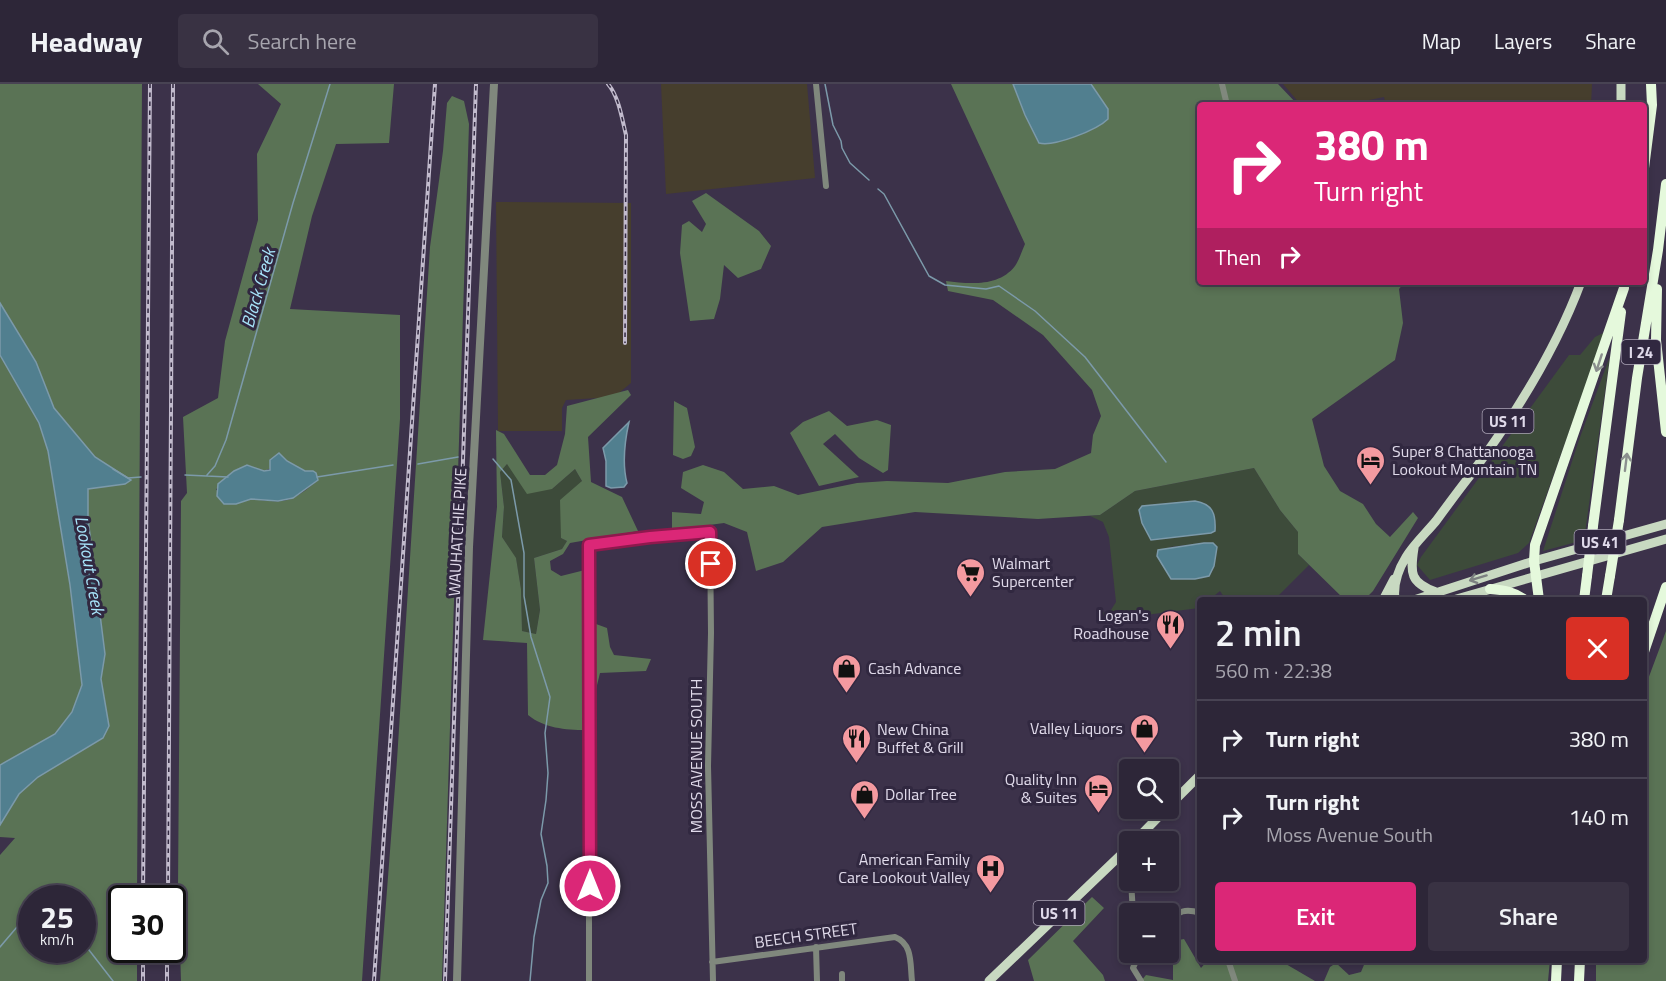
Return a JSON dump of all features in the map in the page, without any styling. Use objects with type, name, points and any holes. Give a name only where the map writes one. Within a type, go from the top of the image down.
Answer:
[{"type":"highway","points":[[1647,144],[1652,105],[1651,84]]},
{"type":"highway","name":"I 24","points":[[1606,597],[1666,184]]},
{"type":"highway","points":[[1658,250],[1656,340],[1666,432]]},
{"type":"highway","points":[[1539,597],[1534,561],[1535,545],[1625,285]]},
{"type":"highway","name":"I 24","points":[[1584,597],[1625,285]]},
{"type":"highway","points":[[1647,643],[1666,587]]},
{"type":"highway","points":[[1490,589],[1506,590],[1522,597]]},
{"type":"highway","points":[[1556,981],[1557,963]]},
{"type":"highway","points":[[1579,981],[1580,963]]},
{"type":"main road","points":[[1621,102],[1622,84]]},
{"type":"main road","name":"US 11","points":[[1395,597],[1394,591],[1400,570],[1407,555],[1480,462],[1544,363],[1573,304],[1577,285]]},
{"type":"main road","name":"US 41","points":[[1422,597],[1534,561],[1666,524]]},
{"type":"main road","name":"US 41","points":[[1463,597],[1666,539]]},
{"type":"main road","points":[[1414,547],[1412,573],[1420,585],[1436,592]]},
{"type":"main road","points":[[1385,597],[1400,570]]},
{"type":"main road","points":[[1179,797],[1197,778]]},
{"type":"main road","points":[[1145,831],[1157,819]]},
{"type":"main road","name":"US 11","points":[[989,981],[1119,856]]},
{"type":"street","name":"WAUHATCHIE PIKE","points":[[457,981],[469,547],[494,84]]},
{"type":"street","points":[[816,84],[826,186]]},
{"type":"street","points":[[1222,84],[1226,102]]},
{"type":"street","name":"MOSS AVENUE SOUTH","points":[[588,981],[589,545],[710,532],[711,633],[708,766],[713,981]]},
{"type":"street","points":[[1179,914],[1189,909],[1197,912]]},
{"type":"street","name":"BEECH STREET","points":[[712,962],[895,937],[903,941],[908,948],[912,981]]},
{"type":"street","points":[[816,947],[817,981]]},
{"type":"street","points":[[1135,963],[1133,968],[1141,981]]},
{"type":"street","points":[[1229,963],[1235,981]]},
{"type":"shaded area","points":[[661,84],[807,84],[815,178],[666,194]]},
{"type":"shaded area","points":[[1283,84],[1592,84],[1591,102],[1385,102],[1384,97],[1359,102],[1298,102]]},
{"type":"shaded area","points":[[496,202],[631,203],[631,383],[614,397],[566,400],[562,408],[562,431],[498,431]]},
{"type":"green space","points":[[0,84],[142,84],[137,885],[108,885],[108,963],[137,963],[137,981],[0,981],[0,855],[15,838],[0,837],[0,825],[19,794],[38,777],[103,738],[109,726],[101,679],[105,654],[88,519],[88,489],[125,484],[130,480],[95,458],[54,408],[36,362],[0,303]]},
{"type":"green space","points":[[258,84],[394,84],[389,143],[336,144],[312,216],[290,309],[400,315],[400,419],[362,981],[181,981],[180,963],[186,963],[186,885],[178,885],[181,501],[187,493],[183,417],[218,398],[225,341],[258,220],[257,154],[281,104]],"holes":[[[287,461],[305,471],[313,471],[318,480],[305,491],[282,501],[263,501],[216,490],[225,478],[247,465],[264,471]]]},
{"type":"green space","points":[[951,84],[1013,84],[1038,142],[1046,144],[1102,124],[1108,109],[1091,84],[1278,84],[1295,102],[1197,102],[1197,285],[1402,285],[1399,289],[1403,323],[1395,360],[1312,419],[1324,466],[1340,491],[1363,504],[1376,524],[1390,537],[1413,512],[1418,518],[1367,597],[1342,597],[1298,554],[1298,532],[1280,510],[1254,468],[1135,491],[1100,515],[1038,519],[915,512],[822,527],[783,562],[756,571],[747,532],[724,523],[672,530],[672,512],[701,514],[704,502],[681,488],[683,472],[703,465],[724,472],[743,489],[774,486],[798,495],[857,483],[887,481],[948,483],[1005,472],[1055,469],[1091,453],[1093,435],[1101,416],[1092,390],[1043,335],[993,300],[948,291],[946,281],[974,283],[1001,278],[1015,266],[1025,244]]},
{"type":"green space","points":[[452,96],[464,101],[469,124],[442,981],[380,981],[397,760],[430,247],[447,103]]},
{"type":"green space","points":[[706,193],[759,231],[771,246],[761,269],[738,278],[724,265],[720,299],[714,319],[690,321],[680,253],[682,225],[689,221],[702,232],[706,224],[692,201]]},
{"type":"green space","points":[[1605,332],[1529,543],[1518,553],[1430,580],[1417,565],[1421,557],[1569,355],[1580,355],[1595,337]]},
{"type":"green space","points":[[0,355],[39,423],[48,451],[70,585],[82,685],[72,712],[55,734],[0,765]]},
{"type":"green space","points":[[1610,356],[1584,540],[1543,551],[1579,440]]},
{"type":"green space","points":[[628,390],[631,395],[588,437],[591,482],[622,497],[638,531],[570,543],[563,554],[550,561],[551,570],[561,576],[585,570],[585,620],[607,628],[610,647],[614,655],[651,659],[646,671],[600,673],[586,730],[555,727],[541,723],[528,715],[527,643],[483,640],[497,507],[496,430],[504,434],[530,475],[545,475],[557,465],[565,434],[567,406]],"holes":[[[507,464],[527,494],[552,489],[575,469],[582,481],[560,500],[561,538],[567,541],[562,549],[534,558],[540,610],[536,634],[522,631],[521,589],[516,558],[502,537],[504,507],[500,472]]]},
{"type":"green space","points":[[674,401],[687,408],[695,447],[691,456],[683,459],[673,455]]},
{"type":"green space","points":[[829,411],[847,426],[877,420],[891,425],[888,470],[883,473],[859,458],[835,434],[823,444],[859,477],[819,486],[790,433],[803,422]]},
{"type":"green space","points":[[507,464],[552,489],[575,469],[582,481],[561,521],[561,538],[567,541],[562,549],[534,558],[540,610],[536,634],[522,631],[521,589],[516,559],[502,537],[504,507],[500,472]]},
{"type":"green space","points":[[1254,468],[1280,510],[1298,532],[1298,554],[1309,565],[1277,597],[1224,597],[1220,591],[1213,597],[1197,597],[1197,608],[1100,621],[1099,614],[1111,610],[1116,602],[1109,537],[1103,522],[1090,516],[1100,515],[1135,491]],"holes":[[[1139,515],[1215,523],[1215,531],[1211,533],[1152,540]],[[1204,543],[1216,553],[1212,572],[1183,579],[1171,578],[1157,556],[1170,547]]]},
{"type":"green space","points":[[1666,631],[1666,981],[1596,981],[1596,963],[1647,963],[1647,682]]},
{"type":"green space","points":[[1092,897],[1104,908],[1073,941],[1103,975],[1105,981],[1034,981],[1028,960]]},
{"type":"green space","points":[[1184,939],[1201,968],[1205,963],[1284,963],[1315,981],[1141,981],[1146,975],[1173,980],[1173,963],[1179,963],[1179,940]]},
{"type":"green space","points":[[1336,963],[1349,975],[1361,972],[1365,963],[1550,963],[1548,981],[1324,981],[1330,967]]},
{"type":"water","points":[[1013,84],[1091,84],[1108,109],[1108,119],[1075,137],[1046,144],[1039,143]]},
{"type":"water","name":"Lookout Creek","points":[[0,303],[36,362],[54,408],[95,457],[131,480],[125,484],[88,489],[88,519],[105,654],[101,679],[109,726],[103,738],[38,777],[19,794],[0,825],[0,765],[55,734],[72,712],[82,685],[70,585],[48,451],[39,423],[0,355]]},
{"type":"water","points":[[629,422],[625,452],[627,483],[624,487],[611,488],[606,486],[606,461],[603,448]]},
{"type":"water","points":[[279,453],[287,461],[305,471],[316,473],[318,480],[293,498],[278,501],[251,499],[236,504],[224,504],[217,496],[218,484],[234,471],[247,465],[264,471],[270,470],[270,460]]},
{"type":"water","points":[[1195,501],[1210,507],[1214,515],[1215,531],[1151,540],[1142,523],[1139,510],[1142,506]]},
{"type":"water","points":[[1213,543],[1217,547],[1214,566],[1209,576],[1195,579],[1171,579],[1157,556],[1158,550]]},
{"type":"waterway","name":"Black Creek","points":[[207,475],[215,466],[226,440],[293,203],[330,84]]},
{"type":"waterway","points":[[825,84],[833,125],[842,148],[850,163],[869,180]]},
{"type":"waterway","points":[[878,189],[884,194],[929,276],[945,285],[986,289],[999,286],[1035,311],[1085,357],[1166,462]]},
{"type":"waterway","points":[[418,464],[458,457]]},
{"type":"waterway","points":[[493,459],[511,480],[524,553],[524,596],[531,637],[550,697],[545,733],[548,773],[541,834],[548,883],[541,900],[534,937],[530,981]]},
{"type":"waterway","points":[[317,477],[393,465]]},
{"type":"waterway","name":"Black Creek","points":[[113,469],[128,478],[141,477]]},
{"type":"waterway","name":"Black Creek","points":[[185,475],[228,477]]},
{"type":"waterway","points":[[0,947],[18,927]]},
{"type":"waterway","points":[[96,959],[113,981]]},
{"type":"railway","points":[[143,885],[150,84]]},
{"type":"railway","points":[[168,885],[173,84]]},
{"type":"railway","points":[[374,981],[435,84]]},
{"type":"railway","points":[[445,981],[476,84]]},
{"type":"railway","points":[[608,84],[617,102],[626,135],[625,343]]},
{"type":"railway","points":[[143,963],[143,981]]},
{"type":"railway","points":[[167,963],[167,981]]},
{"type":"place","name":"Super 8 Chattanooga Lookout Mountain TN","points":[[1371,486]]},
{"type":"place","name":"Walmart Supercenter","points":[[971,598]]},
{"type":"place","name":"Logan's Roadhouse","points":[[1170,650]]},
{"type":"place","name":"Cash Advance","points":[[847,694]]},
{"type":"place","name":"Valley Liquors","points":[[1144,754]]},
{"type":"place","name":"New China Buffet & Grill","points":[[856,764]]},
{"type":"place","name":"Quality Inn & Suites","points":[[1098,814]]},
{"type":"place","name":"Dollar Tree","points":[[864,820]]},
{"type":"place","name":"American Family Care Lookout Valley","points":[[991,894]]},
{"type":"route","points":[[590,886],[589,545],[617,540],[710,532],[711,564]]}]
